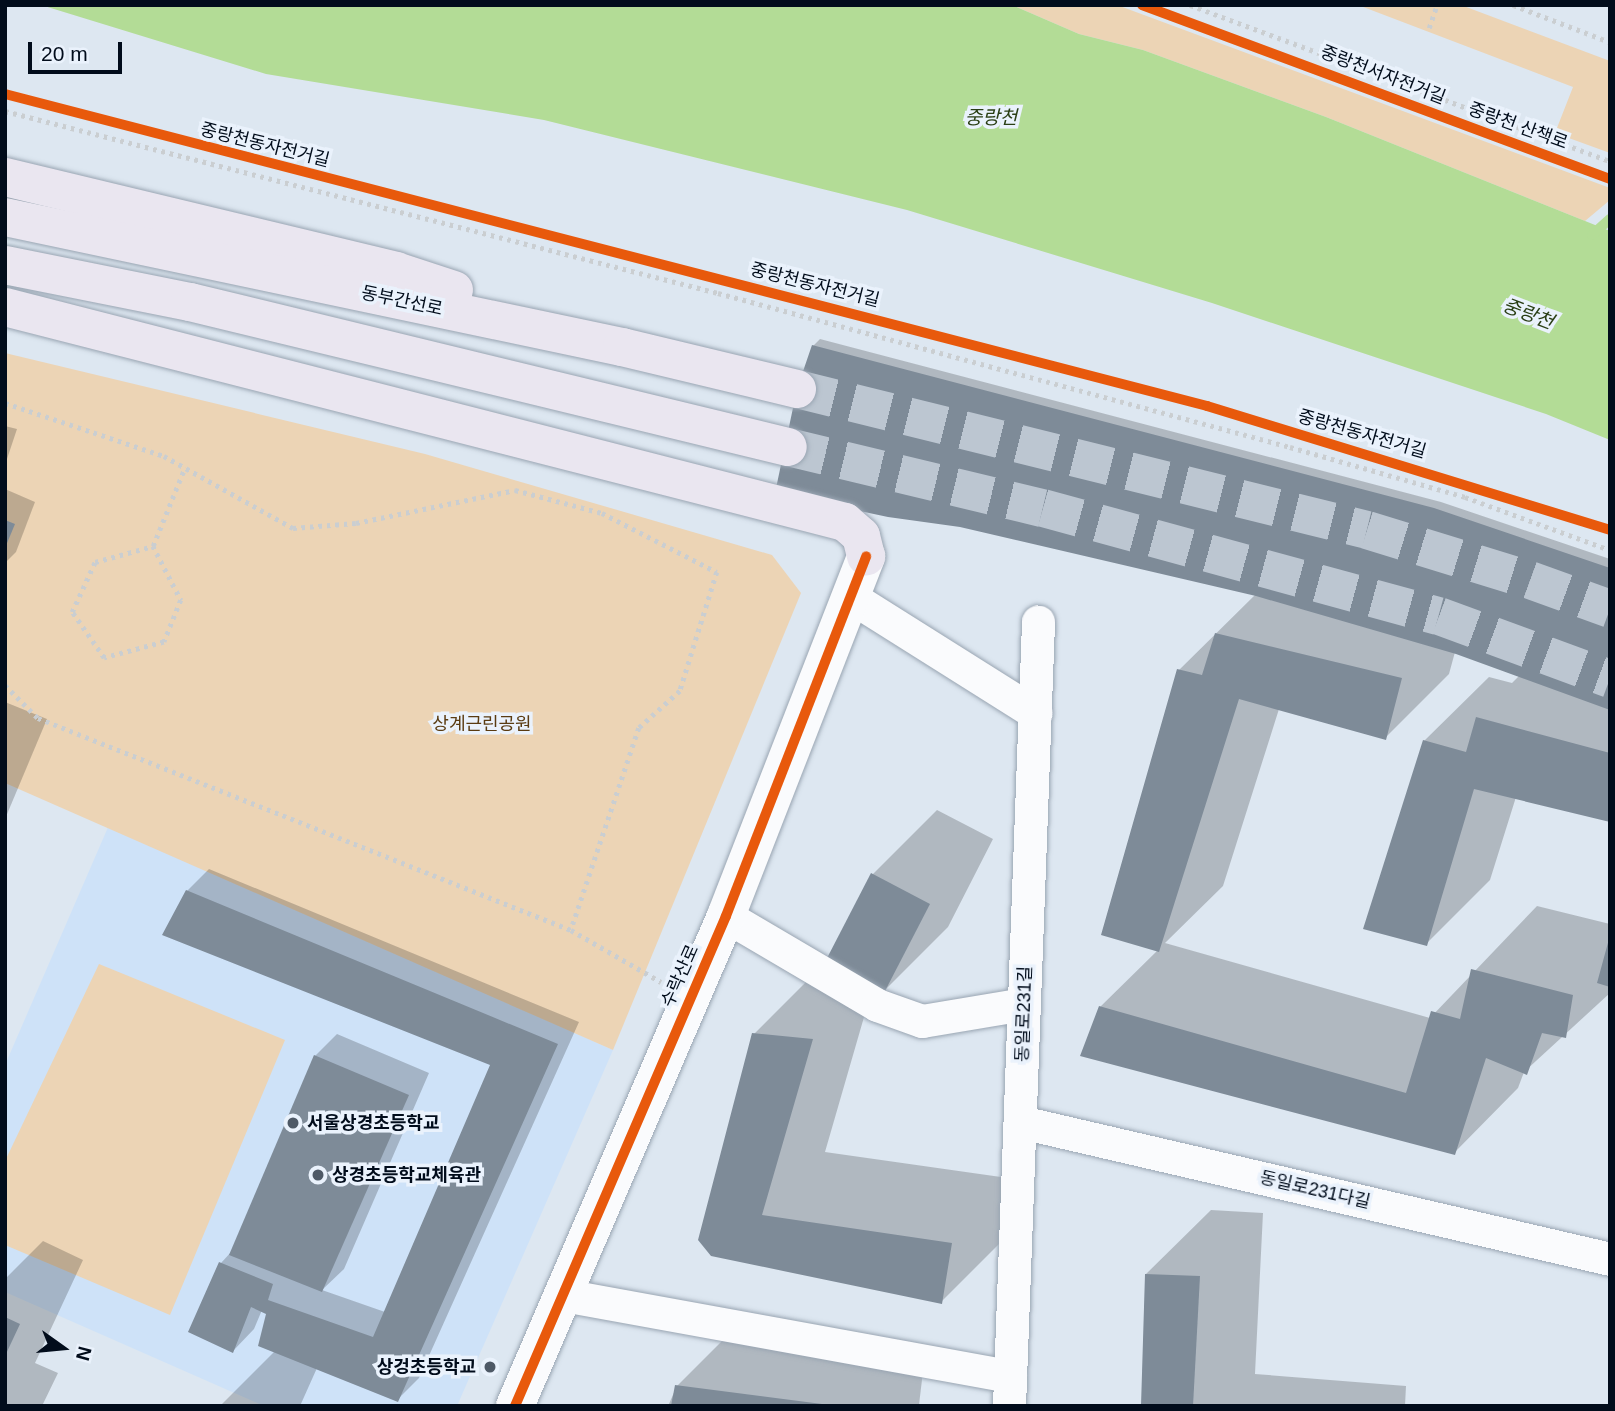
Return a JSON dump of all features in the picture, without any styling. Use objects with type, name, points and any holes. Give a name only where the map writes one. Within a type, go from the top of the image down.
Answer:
[{"type":"highway","points":[[5,177],[396,271],[622,347]]},
{"type":"highway","name":"동부간선로","points":[[5,217],[622,347],[797,389]]},
{"type":"highway","points":[[5,265],[190,302],[788,447]]},
{"type":"highway","points":[[5,307],[845,522],[861,536],[866,556]]},
{"type":"street","name":"수락산로","points":[[515,1406],[726,916],[866,556]]},
{"type":"street","points":[[851,597],[1035,713]]},
{"type":"street","name":"동일로231길","points":[[1009,1391],[1038,622]]},
{"type":"street","points":[[726,916],[877,1005],[922,1021],[1024,1004]]},
{"type":"street","name":"동일로231다길","points":[[1021,1122],[1610,1259]]},
{"type":"street","points":[[563,1295],[1009,1391]]},
{"type":"path","points":[[1429,28],[1437,5]]},
{"type":"path","points":[[1513,5],[1610,42]]},
{"type":"path","points":[[5,111],[718,293],[1290,447],[1465,497],[1610,550]]},
{"type":"path","points":[[5,403],[164,456],[293,527],[356,523],[515,490],[602,513],[717,572],[680,691],[639,727],[571,930]]},
{"type":"path","points":[[153,546],[95,562],[72,612],[104,658],[164,642],[181,600],[153,546],[184,467]]},
{"type":"path","points":[[1469,484],[1481,488]]},
{"type":"path","points":[[5,685],[38,718],[571,930],[690,996]]},
{"type":"shaded area","points":[[109,825],[613,1050],[457,1406],[264,1406],[5,1292],[5,1065]]},
{"type":"green space","points":[[1012,5],[1117,5],[1610,188],[1610,200],[1585,221],[1326,117],[1143,50],[1079,34]]},
{"type":"green space","points":[[1358,5],[1461,5],[1610,61],[1610,153],[1555,133],[1573,87]]},
{"type":"green space","name":"상계근린공원","points":[[5,353],[425,454],[772,555],[801,593],[613,1050],[5,783]]},
{"type":"green space","points":[[99,964],[285,1040],[170,1315],[5,1245],[5,1161]]},
{"type":"water","name":"중랑천","points":[[41,5],[1012,5],[1079,34],[1143,50],[1326,117],[1610,231],[1610,440],[1546,414],[1212,303],[907,210],[544,120],[266,74]]},
{"type":"building","points":[[812,345],[1434,508],[1610,568],[1610,710],[1456,654],[1256,596],[960,527],[888,517],[775,493],[797,389]]},
{"type":"building","points":[[5,520],[15,524],[5,548]]},
{"type":"building","points":[[1215,633],[1402,678],[1386,740],[1239,699],[1159,952],[1101,935],[1177,669],[1202,675]]},
{"type":"building","points":[[1476,717],[1610,753],[1610,822],[1474,789],[1427,946],[1363,929],[1423,740],[1466,752]]},
{"type":"building","points":[[871,873],[930,904],[884,993],[825,962]]},
{"type":"building","name":"서울상경초등학교","points":[[186,890],[558,1044],[398,1402],[258,1346],[266,1314],[251,1307],[233,1353],[188,1332],[219,1262],[273,1284],[268,1300],[373,1337],[490,1065],[162,935]]},
{"type":"building","points":[[1610,939],[1610,987],[1597,983]]},
{"type":"building","points":[[1471,969],[1573,995],[1566,1038],[1542,1033],[1527,1075],[1486,1058],[1455,1155],[1080,1056],[1099,1006],[1406,1093],[1431,1011],[1460,1019]]},
{"type":"building","points":[[752,1033],[813,1039],[762,1215],[952,1243],[942,1304],[711,1256],[698,1240]]},
{"type":"building","name":"상경초등학교체육관","points":[[314,1055],[409,1095],[322,1292],[229,1255]]},
{"type":"building","points":[[1145,1274],[1200,1276],[1193,1406],[1141,1406]]},
{"type":"building","points":[[5,1317],[20,1324],[5,1356]]},
{"type":"building","points":[[675,1385],[822,1404],[822,1406],[671,1406]]},
{"type":"waterway","points":[[1592,235],[1610,219]]},
{"type":"tunnel","points":[[797,389],[1367,530],[1530,580],[1610,609]]},
{"type":"tunnel","points":[[788,447],[1043,508],[1439,616],[1610,679]]},
{"type":"cycle path","name":"중랑천서자전거길","points":[[1142,5],[1610,179]]},
{"type":"cycle path","name":"중랑천동자전거길","points":[[5,94],[1207,406],[1610,530]]},
{"type":"cycle path","points":[[515,1406],[726,916],[866,556]]},
{"type":"place","name":"서울상경초등학교","points":[[293,1123]]},
{"type":"place","name":"상경초등학교체육관","points":[[318,1175]]},
{"type":"place","name":"상겅초등학교","points":[[490,1367]]}]
